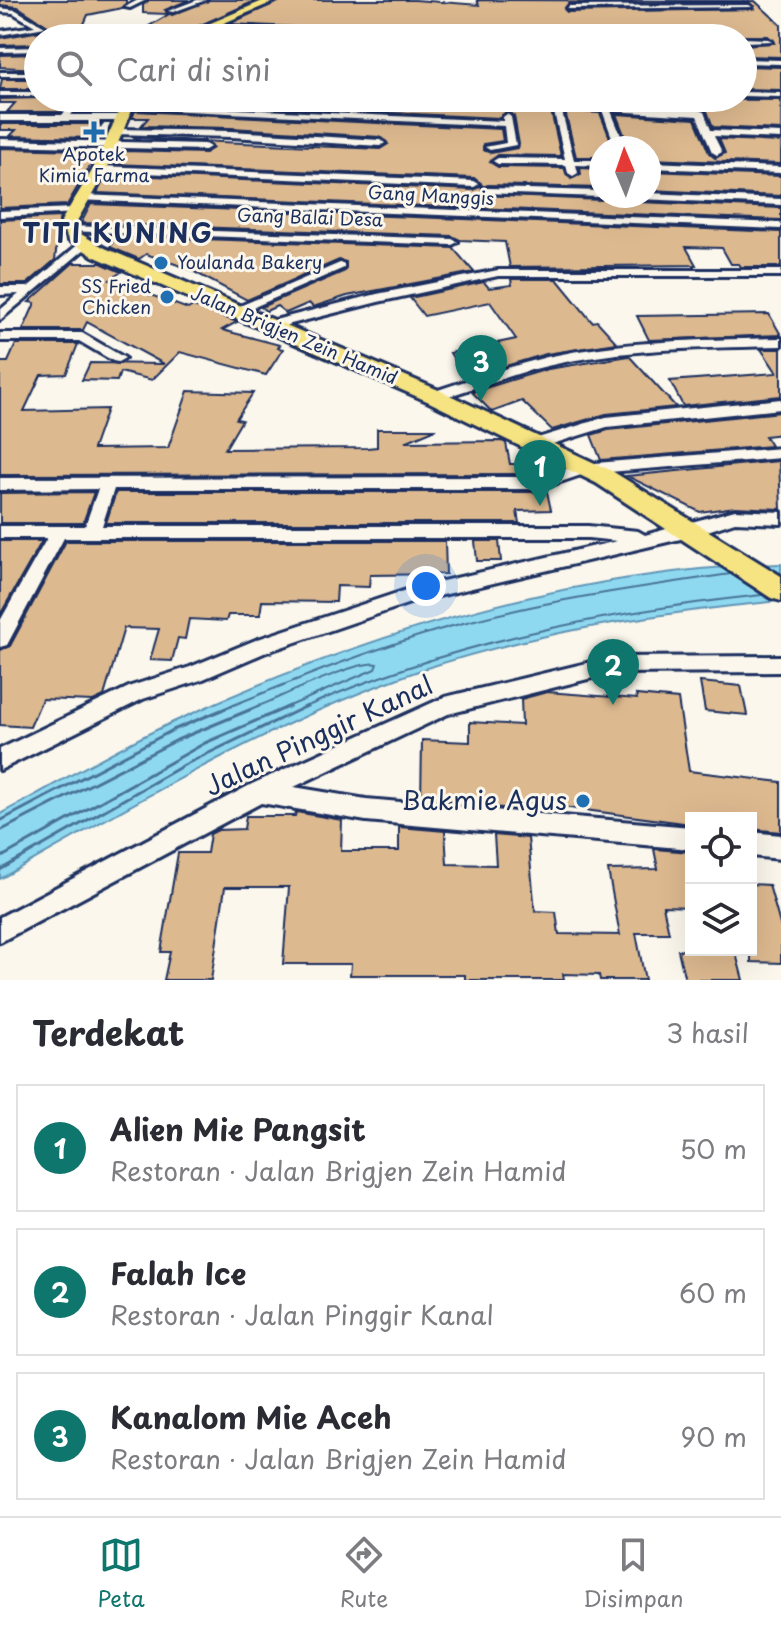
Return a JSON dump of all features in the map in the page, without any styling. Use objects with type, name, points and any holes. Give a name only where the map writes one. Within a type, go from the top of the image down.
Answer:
[{"type":"main road","points":[[250,11],[273,0]]},
{"type":"main road","points":[[214,24],[284,0]]},
{"type":"main road","points":[[75,213],[100,169],[121,120]]},
{"type":"main road","name":"Jalan Brigjen Zein Hamid","points":[[75,213],[74,237],[85,244],[434,396],[604,477],[650,508],[781,570]]},
{"type":"main road","name":"Jalan Brigjen Zein Hamid","points":[[699,530],[781,590]]},
{"type":"street","points":[[128,7],[143,0]]},
{"type":"street","points":[[171,11],[203,0]]},
{"type":"street","points":[[645,0],[664,11],[749,7]]},
{"type":"street","points":[[569,8],[653,4]]},
{"type":"street","points":[[0,10],[14,11],[37,24]]},
{"type":"street","points":[[0,33],[24,30]]},
{"type":"street","points":[[757,41],[768,41]]},
{"type":"street","points":[[0,50],[24,49]]},
{"type":"street","points":[[757,61],[781,62]]},
{"type":"street","points":[[0,74],[24,74]]},
{"type":"street","points":[[0,94],[24,94]]},
{"type":"street","points":[[757,94],[781,95]]},
{"type":"street","points":[[64,118],[69,112]]},
{"type":"street","points":[[490,147],[511,145],[505,112]]},
{"type":"street","points":[[558,112],[573,173]]},
{"type":"street","points":[[607,112],[616,136]]},
{"type":"street","points":[[694,112],[700,113],[717,152]]},
{"type":"street","points":[[0,118],[508,124]]},
{"type":"street","points":[[121,120],[205,147]]},
{"type":"street","points":[[0,142],[121,120],[273,136],[295,132],[380,143]]},
{"type":"street","points":[[708,133],[781,136]]},
{"type":"street","points":[[268,147],[273,136]]},
{"type":"street","points":[[498,161],[589,163]]},
{"type":"street","points":[[661,165],[781,170]]},
{"type":"street","points":[[100,169],[474,184]]},
{"type":"street","points":[[488,191],[589,194]]},
{"type":"street","points":[[661,197],[781,202]]},
{"type":"street","points":[[601,208],[603,219]]},
{"type":"street","points":[[0,214],[75,213]]},
{"type":"street","name":"Gang Manggis","points":[[75,213],[603,219],[781,226]]},
{"type":"street","name":"Gang Balai Desa","points":[[75,213],[452,242]]},
{"type":"street","points":[[0,316],[85,244]]},
{"type":"street","points":[[234,311],[340,266]]},
{"type":"street","points":[[271,325],[392,294],[498,273],[781,273]]},
{"type":"street","points":[[0,291],[31,290]]},
{"type":"street","points":[[0,337],[82,337],[118,358]]},
{"type":"street","points":[[434,396],[519,369],[570,358],[675,344],[781,342]]},
{"type":"street","points":[[533,445],[606,422],[781,404]]},
{"type":"street","points":[[0,484],[540,483],[583,469],[781,453]]},
{"type":"street","points":[[91,533],[108,484]]},
{"type":"street","points":[[0,760],[138,692],[341,618],[451,585],[699,530],[735,516],[781,518]]},
{"type":"street","points":[[0,532],[588,532],[652,539]]},
{"type":"street","points":[[0,639],[58,533]]},
{"type":"street","name":"Jalan Pinggir Kanal","points":[[0,930],[260,792],[445,706],[612,665],[781,664]]},
{"type":"street","points":[[260,792],[366,810],[685,837]]},
{"type":"street","points":[[757,845],[781,847]]},
{"type":"water","points":[[781,564],[781,601],[646,617],[556,634],[467,656],[368,690],[314,712],[207,764],[0,879],[0,814],[149,733],[243,691],[392,636],[546,594],[624,579],[702,569]]},
{"type":"building","points":[[0,0],[126,0],[122,8],[88,15],[84,24],[45,24],[18,7],[0,5]]},
{"type":"building","points":[[149,0],[189,0],[165,10],[172,15],[209,0],[257,0],[203,24],[152,24],[169,14],[143,13],[143,5]]},
{"type":"building","points":[[281,0],[415,0],[479,5],[477,0],[755,1],[781,25],[781,57],[757,56],[757,44],[774,43],[768,36],[757,36],[757,24],[229,24]],"holes":[[[749,2],[754,9],[567,12],[564,9],[569,3]]]},
{"type":"building","points":[[24,34],[24,44],[0,45],[0,38]]},
{"type":"building","points":[[24,54],[24,68],[0,67],[0,55]]},
{"type":"building","points":[[757,66],[781,67],[781,90],[757,89]]},
{"type":"building","points":[[2,79],[24,79],[24,89],[0,89]]},
{"type":"building","points":[[0,99],[24,99],[24,112],[7,112],[15,103],[0,103]]},
{"type":"building","points":[[757,100],[781,100],[781,130],[713,127],[707,112],[757,112]]},
{"type":"building","points":[[135,112],[501,129],[503,141],[484,144],[483,150],[491,153],[517,148],[514,116],[508,112],[551,112],[561,156],[498,155],[490,162],[498,167],[564,168],[571,179],[581,174],[580,168],[589,168],[589,188],[488,185],[482,187],[482,195],[589,199],[589,208],[661,208],[661,203],[781,208],[781,220],[97,193],[107,174],[474,190],[482,185],[474,178],[113,164],[123,151],[205,153],[213,148],[205,141],[380,149],[388,144],[380,137],[141,126],[148,118],[132,118]]},
{"type":"building","points":[[373,112],[506,112],[500,118]]},
{"type":"building","points":[[565,112],[600,113],[609,136],[589,136],[589,157],[576,157]]},
{"type":"building","points":[[616,114],[695,119],[709,153],[715,158],[725,153],[719,139],[781,142],[781,164],[661,159],[661,136],[625,136]]},
{"type":"building","points":[[0,124],[103,124],[92,138],[10,136],[16,130],[0,130]]},
{"type":"building","points":[[0,148],[83,150],[78,156],[95,157],[67,205],[0,208]]},
{"type":"building","points":[[661,171],[781,176],[781,196],[661,191]]},
{"type":"building","points":[[91,204],[781,232],[781,267],[741,267],[731,264],[722,248],[686,247],[696,265],[510,267],[505,242],[460,240],[452,236],[81,223]]},
{"type":"building","points":[[60,217],[55,260],[27,284],[0,284],[0,220]]},
{"type":"building","points":[[116,236],[453,248],[474,272],[347,296],[313,307],[309,303],[286,313],[277,306],[266,311],[261,307],[345,271],[346,262],[339,260],[247,300],[187,268],[146,254],[139,259],[110,247]]},
{"type":"building","points":[[73,263],[101,263],[121,272],[110,280],[188,309],[193,306],[237,322],[222,330],[280,345],[278,348],[283,349],[266,375],[180,352],[152,380],[120,372],[117,381],[82,380],[90,363],[164,364],[87,322],[83,330],[23,330],[35,303],[29,302]]},
{"type":"building","points":[[511,279],[557,279],[592,322],[597,321],[617,343],[546,354],[466,378],[450,353],[516,339],[490,302],[424,316],[410,298],[484,282],[489,288],[512,285]]},
{"type":"building","points":[[769,314],[781,335],[649,340],[637,316]]},
{"type":"building","points":[[16,344],[78,344],[66,374],[41,375],[24,411],[107,409],[93,449],[168,448],[188,391],[253,393],[236,419],[242,420],[225,449],[367,448],[377,447],[377,429],[436,429],[405,442],[502,441],[506,443],[510,464],[528,464],[531,474],[0,475],[0,362],[8,362]]},
{"type":"building","points":[[761,349],[781,349],[781,396],[683,406],[670,381],[777,373]]},
{"type":"building","points":[[629,356],[676,407],[606,414],[552,430],[522,401],[492,412],[472,392],[548,369]]},
{"type":"building","points":[[781,412],[781,434],[765,436],[771,446],[601,460],[591,435],[608,430]]},
{"type":"building","points":[[779,461],[781,509],[735,507],[700,512],[627,476]]},
{"type":"building","points":[[94,492],[83,523],[0,523],[0,493]]},
{"type":"building","points":[[116,492],[547,492],[551,510],[517,511],[519,523],[106,523]]},
{"type":"building","points":[[0,541],[42,541],[0,615]]},
{"type":"building","points":[[66,541],[445,541],[446,574],[370,575],[369,587],[337,586],[336,602],[262,601],[260,615],[228,615],[226,621],[189,619],[185,639],[178,638],[172,661],[150,660],[159,629],[124,628],[104,696],[93,701],[42,699],[30,727],[0,725],[0,650],[10,646]]},
{"type":"building","points":[[475,541],[499,541],[501,561],[477,561]]},
{"type":"building","points":[[700,682],[741,686],[747,715],[705,711]]},
{"type":"building","points":[[547,692],[678,699],[689,771],[781,782],[781,832],[757,830],[757,812],[685,812],[685,823],[524,802],[525,810],[492,807],[492,801],[421,801],[422,740],[470,742],[470,722],[522,725],[521,699]]},
{"type":"building","points":[[296,812],[342,820],[341,851],[399,851],[399,827],[445,831],[447,864],[496,865],[494,835],[528,838],[535,911],[556,912],[559,934],[620,935],[608,870],[658,869],[654,849],[685,852],[685,907],[663,906],[669,933],[636,933],[645,980],[600,980],[599,975],[563,974],[564,980],[465,980],[465,975],[350,975],[351,964],[283,964],[289,887],[225,887],[211,980],[164,980],[170,952],[161,952],[178,853],[207,853],[210,834],[218,830],[244,829],[246,816],[295,816]]},
{"type":"building","points":[[757,884],[769,885],[781,928],[781,963],[751,962],[751,956],[757,956]]},
{"type":"building","points":[[678,950],[685,950],[685,956],[737,956],[743,980],[685,980]]},
{"type":"place","name":"Apotek Kimia Farma","points":[[94,132]]},
{"type":"place","name":"Youlanda Bakery","points":[[161,263]]},
{"type":"place","name":"SS Fried Chicken","points":[[167,297]]},
{"type":"place","name":"Kanalom Mie Aceh","points":[[481,401]]},
{"type":"place","name":"Alien Mie Pangsit","points":[[540,506]]},
{"type":"place","name":"Falah Ice","points":[[613,705]]},
{"type":"place","name":"Bakmie Agus","points":[[583,801]]},
{"type":"district","name":"TITI KUNING","points":[[118,234]]}]
